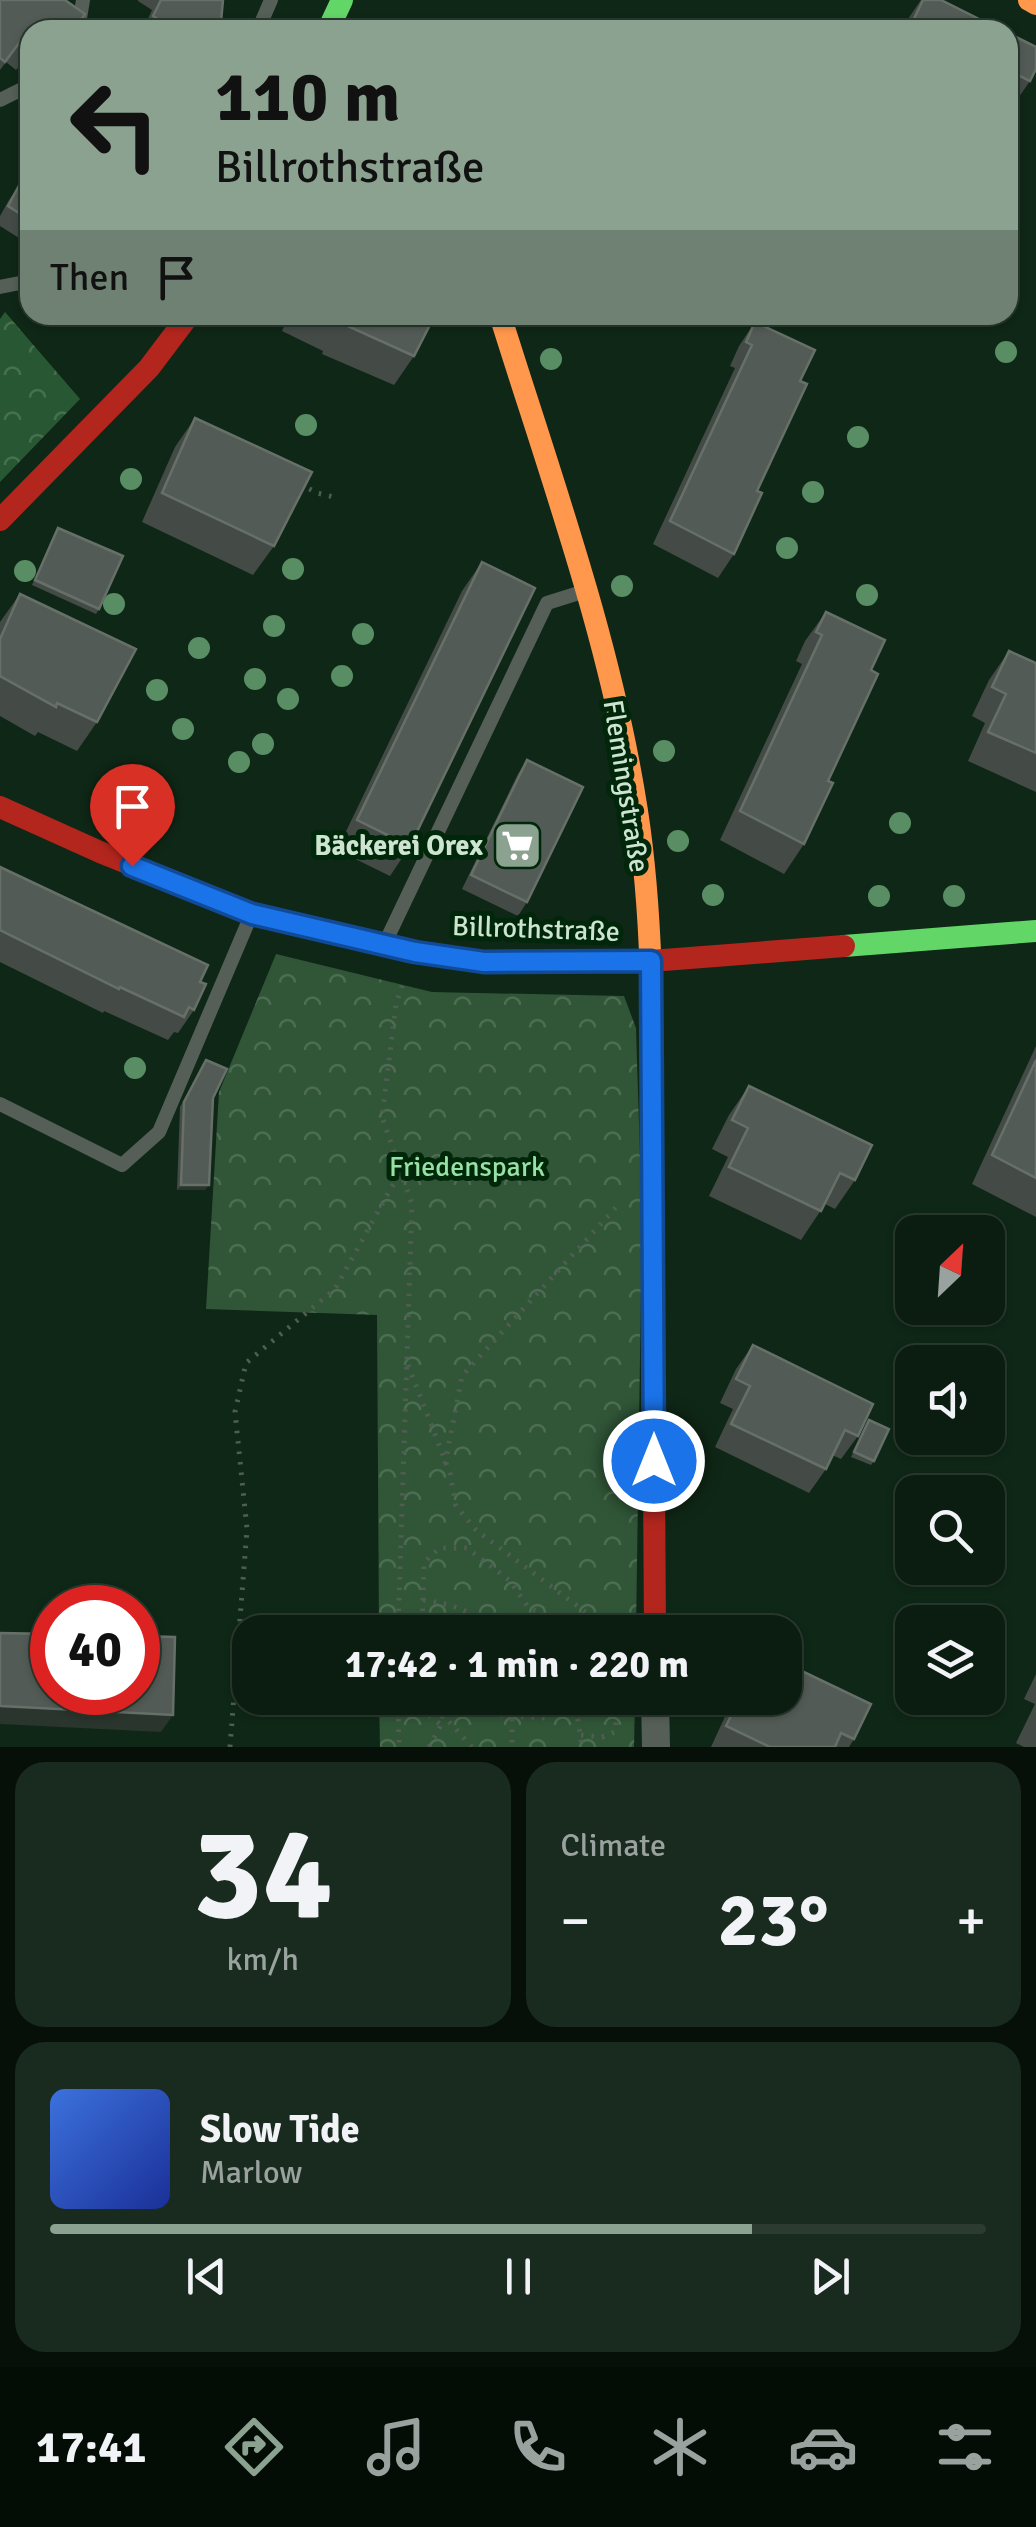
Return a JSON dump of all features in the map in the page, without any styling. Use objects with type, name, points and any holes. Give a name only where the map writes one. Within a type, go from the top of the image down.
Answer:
[{"type":"street","points":[[1029,0],[1036,4]]},
{"type":"street","points":[[0,520],[149,368],[181,325]]},
{"type":"street","name":"Flemingstraße","points":[[503,325],[602,642],[637,812],[651,961],[655,1615]]},
{"type":"street","name":"Billrothstraße","points":[[0,807],[252,914],[415,952],[484,962],[651,961],[1036,931]]},
{"type":"street","points":[[656,1715],[656,1747]]},
{"type":"lane","points":[[384,944],[547,603],[586,590]]},
{"type":"lane","points":[[0,1104],[122,1165],[159,1132],[252,914]]},
{"type":"lane","points":[[206,970],[223,978]]},
{"type":"path","points":[[287,477],[317,494],[334,497]]},
{"type":"path","points":[[399,1615],[412,1204],[382,1117],[396,1004],[415,952]]},
{"type":"path","points":[[445,1464],[462,1376],[653,1167]]},
{"type":"path","points":[[230,1747],[247,1528],[234,1412],[246,1363],[336,1288],[400,1172]]},
{"type":"path","points":[[407,1362],[445,1464],[456,1506],[476,1530],[589,1615]]},
{"type":"path","points":[[423,1615],[424,1563],[439,1548],[467,1548],[509,1580],[530,1608],[545,1615]]},
{"type":"path","points":[[423,1600],[448,1604],[474,1615]]},
{"type":"path","points":[[398,1715],[399,1747]]},
{"type":"path","points":[[429,1715],[440,1725]]},
{"type":"path","points":[[429,1747],[442,1715]]},
{"type":"path","points":[[443,1715],[472,1747]]},
{"type":"path","points":[[500,1715],[549,1715]]},
{"type":"path","points":[[577,1715],[582,1747]]},
{"type":"path","points":[[580,1736],[602,1738],[615,1732],[616,1715]]},
{"type":"path","points":[[512,1716],[512,1747]]},
{"type":"green space","points":[[5,312],[80,399],[0,482],[0,319]]},
{"type":"green space","name":"Friedenspark","points":[[276,954],[432,992],[624,996],[636,1028],[642,1221],[636,1615],[379,1615],[377,1315],[206,1309],[219,1092]]},
{"type":"green space","points":[[379,1715],[635,1715],[634,1747],[380,1747]]},
{"type":"building","points":[[0,0],[65,0],[85,14],[81,20],[20,20],[20,42],[5,62],[0,58]]},
{"type":"building","points":[[161,0],[223,0],[221,20],[159,20],[153,16]]},
{"type":"building","points":[[923,0],[941,0],[981,20],[913,20]]},
{"type":"building","points":[[1018,38],[1036,47],[1036,69],[1030,81],[1018,75]]},
{"type":"building","points":[[20,184],[20,214],[8,206]]},
{"type":"building","points":[[345,325],[430,325],[414,356]]},
{"type":"building","points":[[754,325],[761,325],[815,350],[800,381],[807,384],[757,491],[762,493],[734,554],[670,521],[752,345],[746,342]]},
{"type":"building","points":[[195,418],[312,472],[274,546],[162,493]]},
{"type":"building","points":[[58,528],[123,556],[99,609],[35,580]]},
{"type":"building","points":[[482,562],[535,588],[410,846],[357,820]]},
{"type":"building","points":[[20,594],[136,649],[97,722],[57,703],[56,707],[0,676],[0,639]]},
{"type":"building","points":[[826,612],[885,640],[871,670],[878,674],[828,781],[833,783],[804,844],[740,811],[822,635],[816,632]]},
{"type":"building","points":[[1009,651],[1036,663],[1036,753],[988,732],[1006,694],[992,687]]},
{"type":"building","name":"Bäckerei Orex","points":[[527,760],[583,787],[527,902],[471,875]]},
{"type":"building","points":[[0,867],[208,965],[200,982],[206,984],[194,1010],[189,1007],[184,1017],[0,930]]},
{"type":"building","points":[[206,1060],[227,1069],[213,1098],[209,1185],[181,1185],[184,1102]]},
{"type":"building","points":[[1036,1060],[1036,1178],[992,1155]]},
{"type":"building","points":[[749,1086],[872,1145],[855,1180],[840,1173],[821,1211],[729,1167],[748,1128],[732,1120]]},
{"type":"building","points":[[753,1345],[873,1404],[858,1436],[845,1430],[826,1469],[731,1424],[750,1386],[736,1379]]},
{"type":"building","points":[[869,1420],[889,1429],[874,1461],[854,1452]]},
{"type":"building","points":[[0,1633],[30,1634],[30,1708],[0,1706]]},
{"type":"building","points":[[160,1637],[175,1637],[173,1715],[160,1714]]},
{"type":"building","points":[[802,1671],[871,1704],[854,1739],[841,1733],[835,1747],[770,1747],[726,1726],[732,1715],[802,1715]]},
{"type":"traffic: fast","points":[[333,20],[342,0]]},
{"type":"traffic: fast","points":[[844,946],[1036,931]]},
{"type":"traffic: slow","points":[[1029,0],[1036,4]]},
{"type":"traffic: slow","points":[[503,325],[578,561],[626,748],[647,900],[652,1167]]},
{"type":"traffic: jam","points":[[0,520],[149,368],[181,325]]},
{"type":"traffic: jam","points":[[0,807],[252,913],[415,951],[484,962],[651,961],[844,946]]},
{"type":"traffic: jam","points":[[652,1167],[655,1615]]},
{"type":"place","name":"Bäckerei Orex","points":[[518,845]]},
{"type":"route","points":[[132,866],[252,914],[415,952],[484,962],[651,961],[654,1461]]}]
